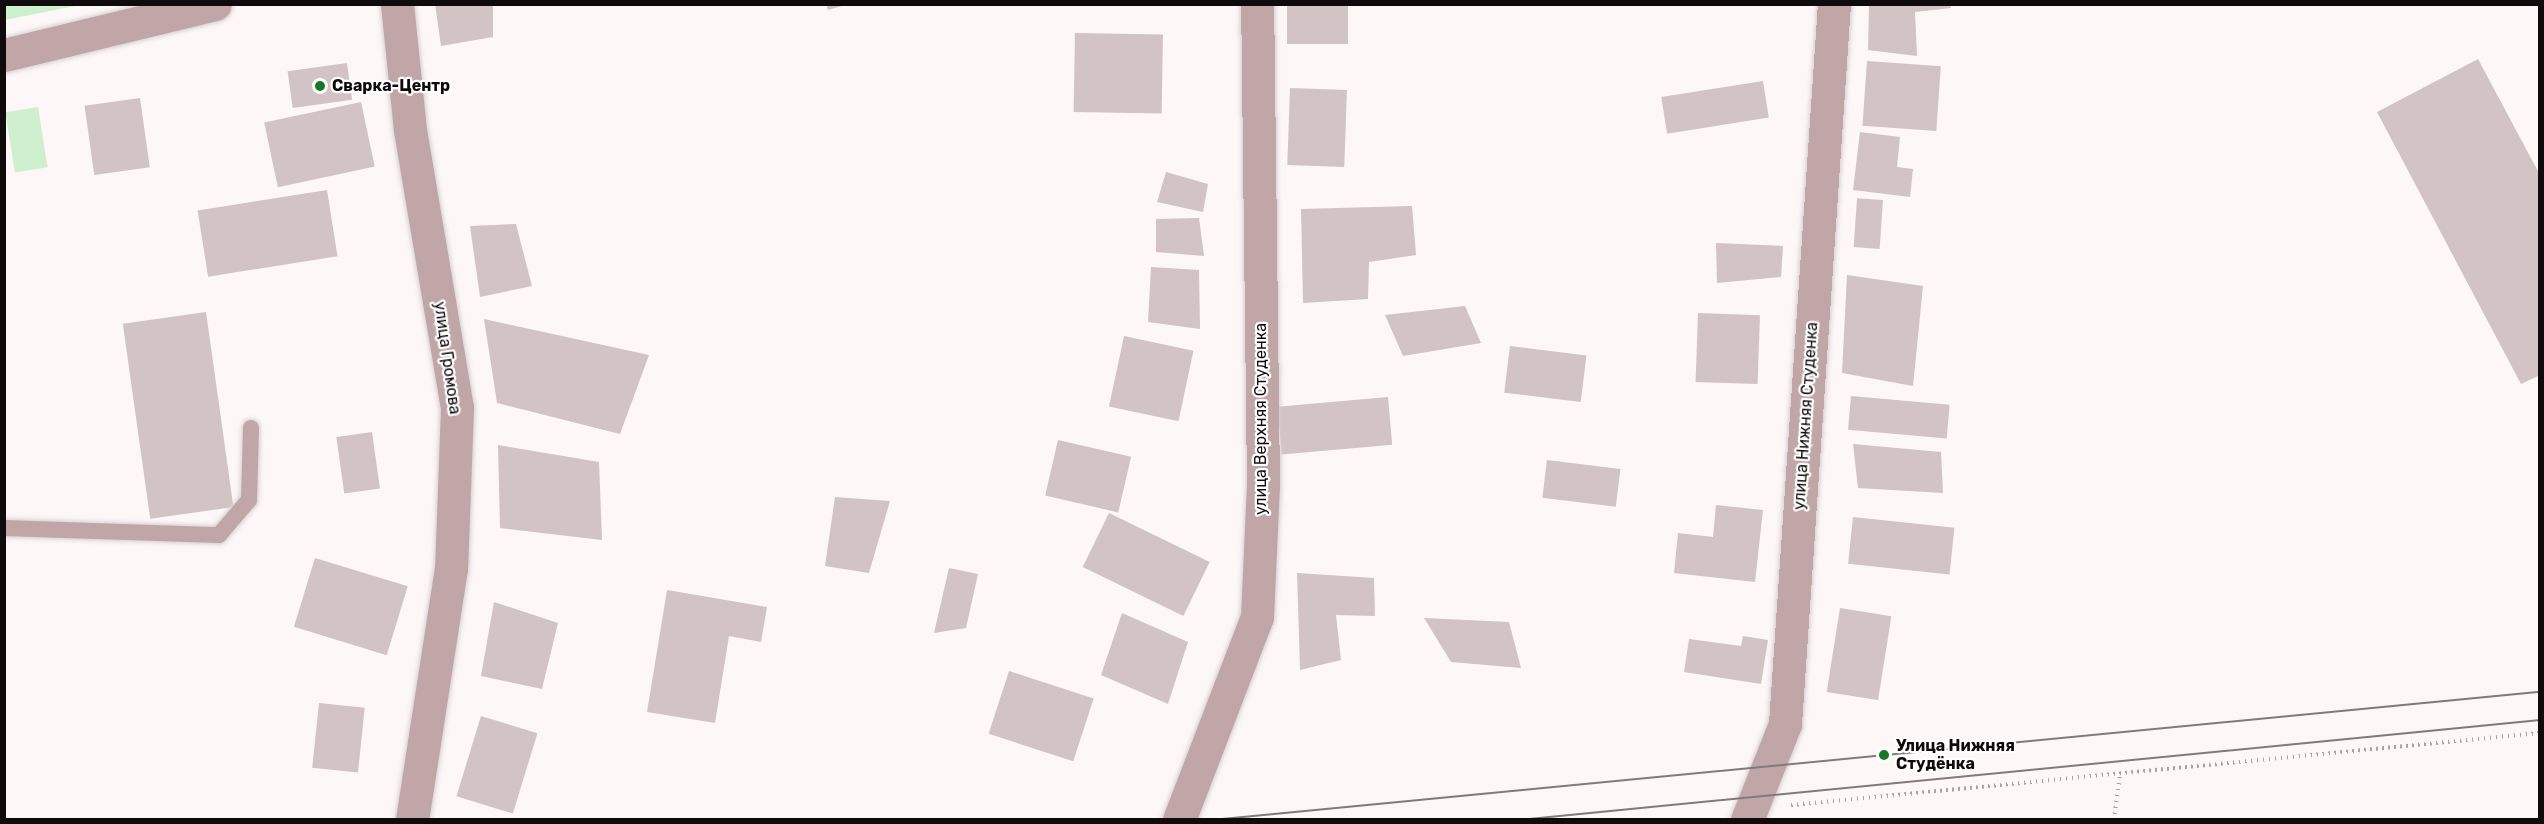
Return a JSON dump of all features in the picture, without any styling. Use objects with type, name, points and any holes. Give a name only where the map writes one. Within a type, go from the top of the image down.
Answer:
[{"type":"street","points":[[4,55],[215,4]]},
{"type":"street","name":"улица Громова","points":[[397,4],[410,130],[457,408],[451,568],[412,819]]},
{"type":"street","name":"улица Верхняя Студенка","points":[[1179,819],[1257,617],[1263,484],[1257,4]]},
{"type":"street","name":"улица Нижняя Cтуденкa","points":[[1749,814],[1785,724],[1834,4]]},
{"type":"lane","points":[[4,528],[219,535],[249,500],[251,428]]},
{"type":"path","points":[[1749,814],[2120,774],[2540,733]]},
{"type":"path","points":[[2114,819],[2120,774]]},
{"type":"green space","points":[[5,4],[80,4],[80,5],[5,20]]},
{"type":"green space","points":[[38,107],[48,167],[15,172],[5,112]]},
{"type":"building","points":[[435,4],[493,4],[493,37],[441,46]]},
{"type":"building","points":[[826,4],[845,4],[845,5],[828,10]]},
{"type":"building","points":[[1287,4],[1348,4],[1348,44],[1287,44]]},
{"type":"building","points":[[1869,5],[1950,5],[1951,8],[1915,12],[1917,56],[1868,50]]},
{"type":"building","points":[[1075,33],[1163,35],[1162,114],[1074,112]]},
{"type":"building","points":[[2478,59],[2540,175],[2540,375],[2521,384],[2377,112]]},
{"type":"building","points":[[1867,61],[1941,66],[1936,131],[1862,126]]},
{"type":"building","name":"Сварка-Центр","points":[[347,63],[352,100],[293,108],[288,71]]},
{"type":"building","points":[[1763,81],[1769,118],[1667,134],[1661,97]]},
{"type":"building","points":[[1290,88],[1347,90],[1344,167],[1287,165]]},
{"type":"building","points":[[140,98],[150,167],[94,175],[85,106]]},
{"type":"building","points":[[361,102],[375,167],[278,187],[264,123]]},
{"type":"building","points":[[1860,132],[1900,137],[1897,167],[1913,169],[1910,197],[1853,190]]},
{"type":"building","points":[[1166,172],[1208,184],[1203,212],[1157,202]]},
{"type":"building","points":[[327,190],[337,256],[208,277],[198,210]]},
{"type":"building","points":[[1857,198],[1883,200],[1880,249],[1854,247]]},
{"type":"building","points":[[1412,206],[1416,255],[1369,262],[1368,299],[1303,303],[1301,209]]},
{"type":"building","points":[[1199,218],[1204,256],[1156,252],[1156,219]]},
{"type":"building","points":[[516,224],[532,286],[480,297],[470,226]]},
{"type":"building","points":[[1716,243],[1783,246],[1781,277],[1717,283]]},
{"type":"building","points":[[1151,267],[1199,270],[1200,329],[1148,322]]},
{"type":"building","points":[[1847,275],[1923,286],[1913,386],[1842,373]]},
{"type":"building","points":[[1465,306],[1481,343],[1403,356],[1385,315]]},
{"type":"building","points":[[206,312],[233,507],[150,519],[123,324]]},
{"type":"building","points":[[1698,313],[1760,315],[1758,384],[1696,382]]},
{"type":"building","points":[[484,319],[649,355],[620,434],[497,403]]},
{"type":"building","points":[[1124,336],[1193,351],[1178,421],[1109,406]]},
{"type":"building","points":[[1510,346],[1586,355],[1581,402],[1504,393]]},
{"type":"building","points":[[1851,396],[1950,405],[1947,438],[1848,430]]},
{"type":"building","points":[[1388,397],[1392,445],[1282,454],[1277,407]]},
{"type":"building","points":[[372,432],[380,488],[344,493],[336,437]]},
{"type":"building","points":[[1058,440],[1131,457],[1118,512],[1045,496]]},
{"type":"building","points":[[1853,444],[1941,452],[1943,493],[1858,488]]},
{"type":"building","points":[[498,445],[599,462],[602,540],[500,528]]},
{"type":"building","points":[[1547,460],[1620,469],[1616,507],[1542,498]]},
{"type":"building","points":[[835,497],[890,501],[869,573],[825,566]]},
{"type":"building","points":[[1716,505],[1763,510],[1755,582],[1674,573],[1678,533],[1713,537]]},
{"type":"building","points":[[1109,513],[1210,562],[1183,616],[1083,567]]},
{"type":"building","points":[[1853,517],[1954,528],[1950,574],[1848,564]]},
{"type":"building","points":[[315,558],[408,586],[387,655],[294,627]]},
{"type":"building","points":[[949,568],[978,574],[966,628],[934,633]]},
{"type":"building","points":[[1297,573],[1374,578],[1375,616],[1336,615],[1341,660],[1300,670]]},
{"type":"building","points":[[667,590],[767,607],[761,642],[729,636],[715,723],[647,712]]},
{"type":"building","points":[[494,602],[558,623],[542,689],[481,676]]},
{"type":"building","points":[[1840,608],[1891,616],[1878,700],[1827,692]]},
{"type":"building","points":[[1122,613],[1188,642],[1168,704],[1101,675]]},
{"type":"building","points":[[1424,618],[1509,622],[1521,668],[1451,662]]},
{"type":"building","points":[[1743,636],[1768,640],[1761,684],[1684,672],[1689,639],[1741,646]]},
{"type":"building","points":[[1009,671],[1094,699],[1073,761],[989,734]]},
{"type":"building","points":[[319,703],[365,708],[358,772],[312,768]]},
{"type":"building","points":[[481,716],[537,733],[513,814],[456,796]]},
{"type":"tram line","points":[[1212,820],[2540,692]]},
{"type":"tram line","points":[[1519,820],[2540,720]]},
{"type":"place","name":"Сварка-Центр","points":[[320,86]]},
{"type":"place","name":"Улица Нижняя Студёнка","points":[[1884,755]]}]
